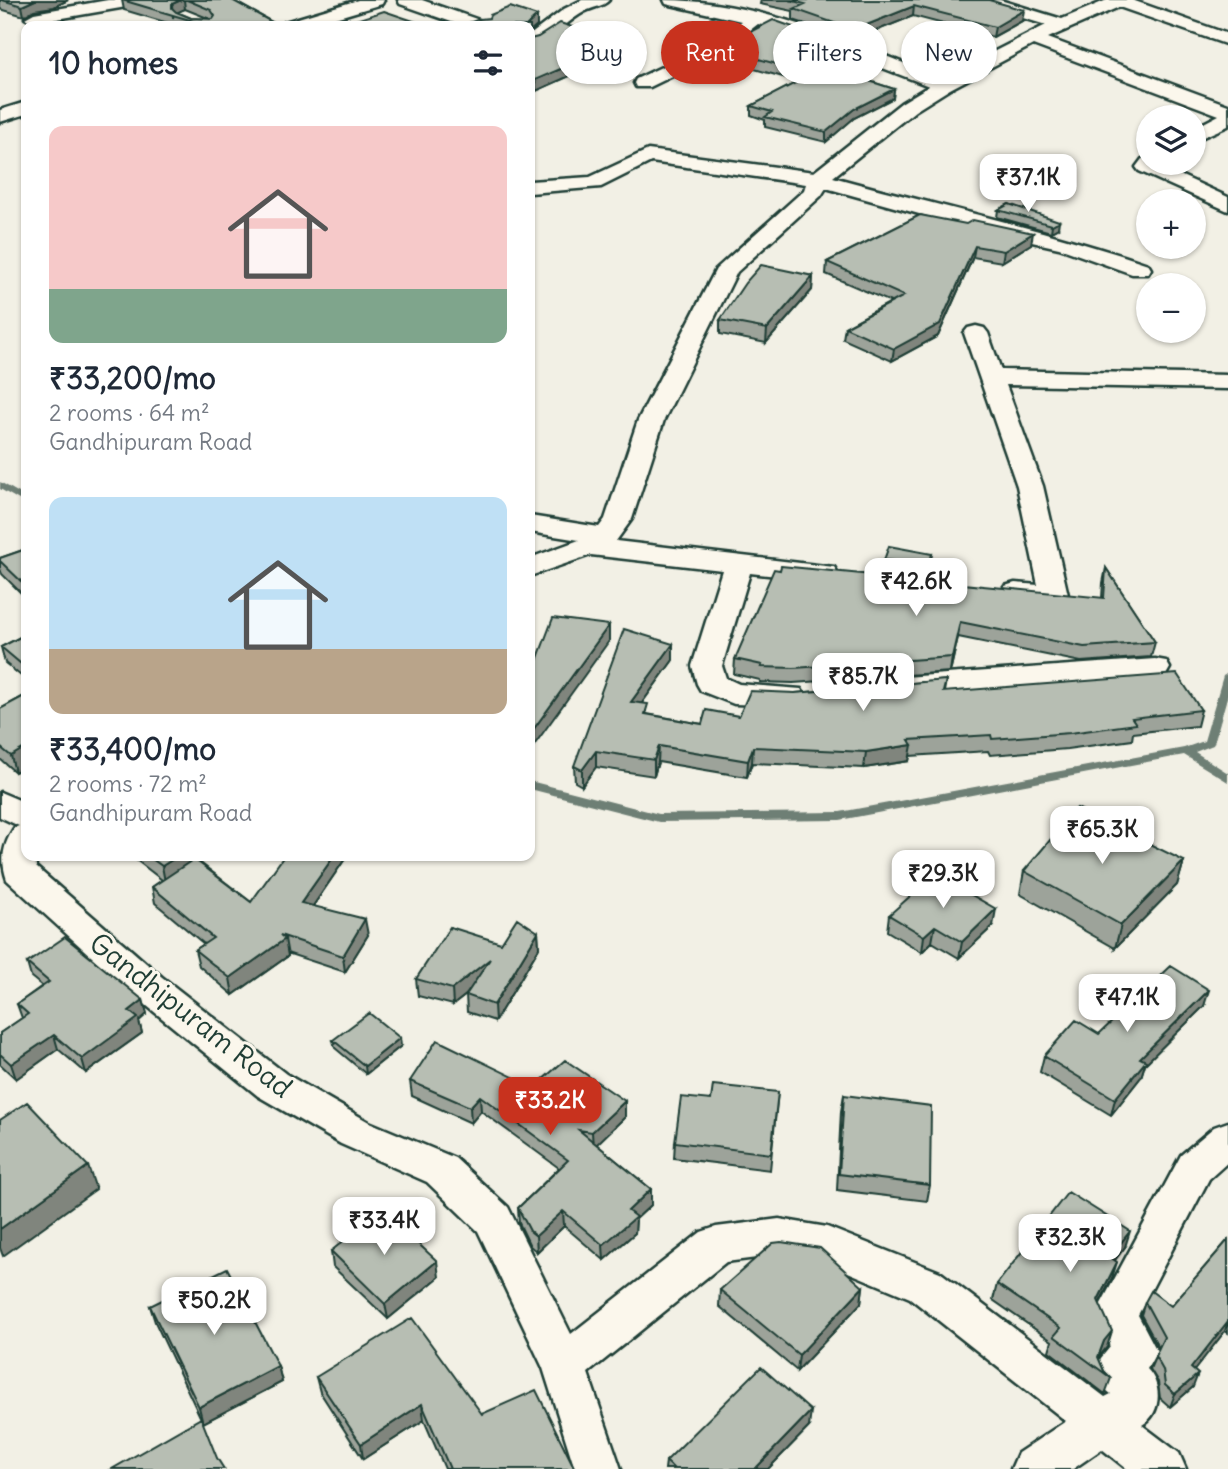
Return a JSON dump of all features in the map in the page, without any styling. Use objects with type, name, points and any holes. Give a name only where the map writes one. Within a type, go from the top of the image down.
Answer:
[{"type":"street","points":[[34,18],[138,0]]},
{"type":"street","points":[[307,21],[376,0]]},
{"type":"street","points":[[407,0],[459,21]]},
{"type":"street","points":[[535,38],[563,16],[584,4],[601,0]]},
{"type":"street","points":[[672,0],[792,27],[943,85]]},
{"type":"street","points":[[982,0],[1063,25]]},
{"type":"street","points":[[535,566],[597,541],[618,519],[651,420],[727,269],[814,192],[818,179],[908,107],[943,85],[1032,38],[1120,1],[1228,40]]},
{"type":"street","points":[[647,81],[716,48],[755,18]]},
{"type":"street","points":[[1032,38],[1228,112]]},
{"type":"street","points":[[0,116],[21,110]]},
{"type":"street","points":[[1206,129],[1228,118]]},
{"type":"street","points":[[535,187],[594,183],[648,156],[818,179],[981,224],[1065,243],[1140,270]]},
{"type":"street","points":[[1160,175],[1228,205]]},
{"type":"street","points":[[976,332],[1030,486],[1054,595],[985,589]]},
{"type":"street","points":[[994,377],[1228,383]]},
{"type":"street","points":[[535,525],[597,541],[738,565],[848,575]]},
{"type":"street","points":[[738,565],[707,666],[712,684],[734,695],[757,697],[821,694]]},
{"type":"street","points":[[877,689],[1155,668]]},
{"type":"street","points":[[0,803],[21,814]]},
{"type":"street","name":"Gandhipuram Road","points":[[21,844],[18,849],[19,871],[149,987],[272,1084],[355,1133],[441,1170],[493,1219],[564,1366],[598,1469]]},
{"type":"street","points":[[1034,1469],[1103,1422],[1135,1405],[1135,1387],[1117,1372],[1135,1351],[1116,1315],[1195,1167],[1228,1138]]},
{"type":"street","points":[[564,1366],[716,1245],[779,1237],[827,1245],[925,1285],[1163,1469]]},
{"type":"building","points":[[2,0],[35,0],[22,6]]},
{"type":"building","points":[[122,0],[181,0],[172,4],[176,12],[191,18],[213,19],[215,16],[211,10],[187,0],[232,0],[270,21],[193,21]]},
{"type":"building","points":[[789,0],[989,0],[1024,10],[997,26],[997,21],[972,21],[914,6],[876,21],[828,21],[794,9],[805,4]]},
{"type":"building","points":[[510,7],[537,16],[531,21],[474,21],[489,18],[490,15]]},
{"type":"building","points":[[384,11],[413,21],[353,21]]},
{"type":"building","points":[[773,20],[776,21],[773,21],[773,63],[759,59],[759,27]]},
{"type":"building","points":[[556,26],[556,71],[535,80],[535,38]]},
{"type":"building","points":[[793,84],[879,84],[894,89],[854,109],[826,132],[765,117],[772,112],[751,106]]},
{"type":"building","points":[[1009,204],[1059,221],[1052,225],[998,210]]},
{"type":"building","points":[[920,215],[966,224],[973,220],[1033,233],[1004,251],[975,246],[940,324],[894,349],[845,327],[904,296],[827,262]]},
{"type":"building","points":[[761,265],[813,276],[767,329],[720,320],[745,283]]},
{"type":"building","points":[[889,546],[932,554],[929,564],[884,560]]},
{"type":"building","points":[[21,551],[21,581],[0,561],[0,558]]},
{"type":"building","points":[[781,566],[1104,598],[1106,568],[1155,642],[1084,647],[960,622],[952,657],[794,668],[761,667],[762,665],[735,659],[774,569],[780,570]]},
{"type":"building","points":[[553,618],[609,625],[535,727],[535,666]]},
{"type":"building","points":[[624,629],[673,644],[631,702],[648,704],[645,714],[702,724],[706,710],[739,716],[750,691],[795,693],[946,680],[943,692],[1177,674],[1201,710],[1132,718],[1136,724],[1070,733],[992,739],[991,735],[909,740],[912,745],[866,752],[753,747],[748,761],[659,746],[654,760],[596,751],[582,770],[574,766]]},
{"type":"building","points":[[21,637],[21,664],[1,647]]},
{"type":"building","points":[[21,698],[21,750],[11,756],[0,747],[0,709]]},
{"type":"building","points":[[1077,808],[1184,861],[1121,925],[1024,871]]},
{"type":"building","points":[[155,861],[170,861],[162,866]]},
{"type":"building","points":[[191,861],[197,861],[251,902],[280,861],[330,861],[301,903],[365,919],[343,956],[280,935],[285,939],[230,978],[195,950],[213,938],[152,887]]},
{"type":"building","points":[[935,874],[996,909],[962,942],[935,926],[924,936],[889,915]]},
{"type":"building","points":[[517,918],[538,932],[494,1005],[466,995],[490,959],[452,989],[416,979],[450,927],[501,943]]},
{"type":"building","points":[[65,937],[143,1000],[129,1011],[138,1018],[82,1059],[54,1035],[11,1064],[0,1054],[0,1033],[28,1014],[17,1004],[49,982],[27,963]]},
{"type":"building","points":[[1171,966],[1209,990],[1140,1058],[1146,1061],[1115,1099],[1044,1056],[1076,1020],[1099,1034]]},
{"type":"building","points":[[369,1013],[400,1038],[365,1066],[333,1040]]},
{"type":"building","points":[[437,1040],[534,1087],[565,1060],[625,1101],[592,1132],[579,1130],[651,1189],[628,1211],[636,1217],[603,1245],[563,1211],[536,1236],[530,1231],[518,1208],[568,1160],[480,1096],[470,1107],[410,1081]]},
{"type":"building","points":[[713,1085],[778,1092],[771,1154],[675,1142],[681,1097],[711,1100]]},
{"type":"building","points":[[844,1095],[931,1106],[930,1185],[839,1174]]},
{"type":"building","points":[[27,1102],[88,1166],[0,1229],[0,1120]]},
{"type":"building","points":[[1068,1192],[1130,1231],[1110,1257],[1117,1262],[1098,1300],[1112,1331],[1104,1341],[1098,1357],[1104,1371],[1111,1378],[1054,1336],[1061,1328],[997,1284]]},
{"type":"building","points":[[382,1210],[437,1261],[385,1304],[331,1251]]},
{"type":"building","points":[[1228,1240],[1228,1321],[1191,1368],[1198,1374],[1175,1394],[1165,1385],[1163,1370],[1155,1356],[1164,1337],[1145,1302],[1151,1291],[1171,1306]]},
{"type":"building","points":[[773,1243],[820,1248],[863,1287],[799,1355],[720,1290]]},
{"type":"building","points":[[227,1268],[278,1366],[199,1407],[150,1306]]},
{"type":"building","points":[[412,1318],[482,1414],[536,1390],[575,1469],[450,1469],[422,1404],[361,1444],[316,1377]]},
{"type":"building","points":[[761,1367],[811,1411],[755,1469],[674,1469],[666,1461]]},
{"type":"building","points":[[201,1418],[224,1469],[112,1469]]},
{"type":"waterway","points":[[0,485],[21,498]]},
{"type":"waterway","points":[[1186,751],[1209,743],[1228,676]]},
{"type":"waterway","points":[[535,786],[659,818],[840,816],[1186,751]]},
{"type":"waterway","points":[[1186,751],[1228,778]]}]
